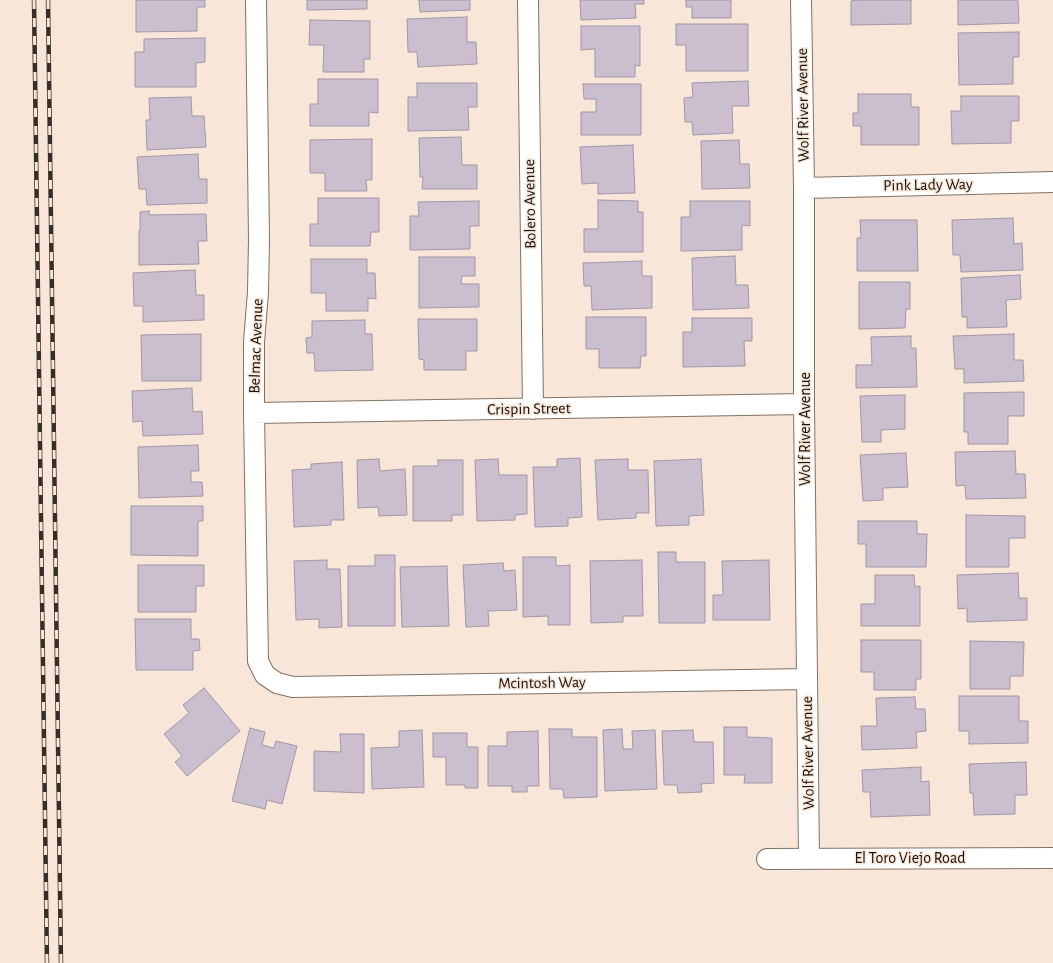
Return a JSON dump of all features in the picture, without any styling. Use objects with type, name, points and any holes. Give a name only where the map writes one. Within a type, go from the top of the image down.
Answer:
[{"type":"street","name":"Belmac Avenue","points":[[256,0],[259,240],[258,292],[254,342],[254,412],[258,661],[265,675],[277,683]]},
{"type":"street","name":"Bolero Avenue","points":[[528,0],[533,409]]},
{"type":"street","name":"Wolf River Avenue","points":[[801,0],[804,188],[804,404],[808,858]]},
{"type":"street","name":"Pink Lady Way","points":[[804,188],[1053,182]]},
{"type":"street","name":"Crispin Street","points":[[254,412],[804,404]]},
{"type":"street","name":"Mcintosh Way","points":[[277,683],[293,687],[807,679]]},
{"type":"street","name":"El Toro Viejo Road","points":[[767,858],[1053,858]]},
{"type":"building","points":[[136,0],[205,0],[205,7],[197,7],[197,31],[136,32]]},
{"type":"building","points":[[307,0],[367,0],[367,9],[307,10]]},
{"type":"building","points":[[419,0],[470,0],[470,10],[420,12]]},
{"type":"building","points":[[580,0],[644,0],[644,4],[635,4],[636,18],[581,20]]},
{"type":"building","points":[[686,0],[731,0],[731,18],[692,18],[692,7],[686,7]]},
{"type":"building","points":[[911,0],[911,24],[851,25],[851,1]]},
{"type":"building","points":[[958,0],[1018,0],[1019,23],[958,25]]},
{"type":"building","points":[[467,17],[467,42],[476,42],[477,64],[418,67],[417,52],[408,52],[407,19]]},
{"type":"building","points":[[310,20],[370,21],[370,59],[364,59],[364,72],[323,72],[324,45],[309,45]]},
{"type":"building","points":[[676,24],[748,24],[748,71],[686,71],[686,45],[676,45]]},
{"type":"building","points":[[581,26],[640,26],[640,66],[635,65],[635,77],[595,77],[595,49],[581,50]]},
{"type":"building","points":[[1019,32],[1019,57],[1013,57],[1013,84],[959,85],[958,33]]},
{"type":"building","points":[[205,38],[205,62],[196,63],[196,87],[135,87],[135,52],[144,52],[144,39]]},
{"type":"building","points":[[318,79],[378,79],[378,113],[369,112],[369,126],[310,126],[310,104],[318,104]]},
{"type":"building","points":[[748,81],[749,106],[732,106],[733,133],[693,135],[692,122],[685,122],[684,98],[693,97],[692,83]]},
{"type":"building","points":[[417,83],[477,83],[477,107],[468,107],[469,130],[408,131],[408,97],[417,97]]},
{"type":"building","points":[[583,84],[641,84],[641,135],[581,135],[581,112],[596,112],[596,99],[584,99]]},
{"type":"building","points":[[858,94],[911,94],[911,107],[919,107],[919,145],[861,145],[861,126],[853,126],[853,113],[858,113]]},
{"type":"building","points":[[961,96],[1019,96],[1019,121],[1011,121],[1011,143],[952,144],[951,111],[961,111]]},
{"type":"building","points":[[191,97],[192,116],[204,116],[206,147],[147,150],[146,120],[150,120],[149,98]]},
{"type":"building","points":[[461,137],[462,165],[477,165],[477,189],[422,189],[423,177],[420,177],[419,138]]},
{"type":"building","points":[[372,139],[372,180],[366,180],[367,191],[325,191],[325,173],[310,173],[310,140]]},
{"type":"building","points":[[739,140],[740,164],[749,164],[750,188],[702,189],[701,141]]},
{"type":"building","points":[[633,145],[635,193],[598,194],[598,183],[582,184],[580,147]]},
{"type":"building","points":[[198,154],[199,179],[207,179],[207,203],[147,205],[146,189],[139,189],[137,157]]},
{"type":"building","points":[[318,198],[379,198],[379,232],[371,232],[370,246],[310,246],[310,224],[318,224]]},
{"type":"building","points":[[598,200],[638,201],[638,212],[643,212],[643,252],[584,252],[584,229],[598,229]]},
{"type":"building","points":[[479,201],[479,226],[470,226],[470,249],[410,250],[410,216],[419,216],[418,202]]},
{"type":"building","points":[[690,201],[750,201],[750,226],[742,225],[742,250],[681,251],[681,217],[690,217]]},
{"type":"building","points":[[149,211],[149,215],[206,214],[207,241],[198,241],[199,264],[139,265],[140,212]]},
{"type":"building","points":[[1013,218],[1014,244],[1022,243],[1023,270],[961,272],[960,255],[953,255],[952,220]]},
{"type":"building","points":[[860,220],[917,220],[918,271],[857,271],[857,238],[861,238]]},
{"type":"building","points":[[735,256],[736,285],[748,285],[749,308],[693,310],[692,258]]},
{"type":"building","points":[[419,257],[475,257],[475,276],[462,276],[461,284],[479,284],[479,307],[419,308]]},
{"type":"building","points":[[311,259],[367,259],[367,273],[375,273],[376,299],[368,298],[368,311],[326,311],[326,293],[311,293]]},
{"type":"building","points":[[642,261],[642,276],[652,276],[652,308],[592,310],[591,286],[584,286],[583,263]]},
{"type":"building","points":[[195,270],[196,295],[204,295],[204,320],[143,322],[143,306],[134,306],[133,273]]},
{"type":"building","points":[[1020,275],[1021,299],[1006,300],[1007,327],[967,328],[967,317],[962,317],[961,278]]},
{"type":"building","points":[[859,282],[910,282],[910,309],[906,309],[905,328],[859,329]]},
{"type":"building","points":[[586,317],[646,317],[646,356],[641,356],[640,368],[599,368],[599,349],[586,349]]},
{"type":"building","points":[[692,318],[752,318],[752,341],[744,341],[745,366],[683,367],[683,332],[692,332]]},
{"type":"building","points":[[418,319],[477,319],[477,351],[466,351],[466,370],[424,370],[424,360],[419,359]]},
{"type":"building","points":[[365,320],[365,334],[372,334],[373,370],[315,371],[314,353],[307,353],[306,338],[312,337],[312,321]]},
{"type":"building","points":[[201,334],[201,381],[142,381],[141,335]]},
{"type":"building","points":[[1014,334],[1014,360],[1023,360],[1024,381],[964,383],[964,369],[955,369],[953,336]]},
{"type":"building","points":[[911,336],[911,348],[916,348],[917,387],[856,388],[856,365],[872,365],[871,337]]},
{"type":"building","points":[[192,388],[193,412],[202,411],[203,434],[143,436],[142,421],[133,422],[132,391]]},
{"type":"building","points":[[1024,392],[1024,416],[1008,416],[1008,444],[968,444],[968,432],[964,432],[964,393]]},
{"type":"building","points":[[905,395],[905,429],[881,430],[881,442],[862,442],[860,396]]},
{"type":"building","points":[[198,445],[199,471],[191,471],[191,482],[202,482],[203,496],[139,498],[138,447]]},
{"type":"building","points":[[1015,451],[1016,474],[1025,474],[1026,498],[966,499],[965,485],[956,486],[955,452]]},
{"type":"building","points":[[906,453],[908,487],[883,488],[883,500],[863,501],[860,455]]},
{"type":"building","points":[[580,458],[582,517],[568,518],[568,526],[535,527],[533,467],[557,467],[557,459]]},
{"type":"building","points":[[379,459],[380,471],[405,469],[407,515],[379,516],[378,507],[358,508],[357,460]]},
{"type":"building","points":[[498,459],[499,475],[527,475],[527,514],[515,515],[515,520],[477,521],[475,460]]},
{"type":"building","points":[[628,459],[628,470],[648,470],[649,513],[636,513],[636,518],[598,520],[595,460]]},
{"type":"building","points":[[701,459],[704,515],[689,516],[689,525],[656,526],[654,461]]},
{"type":"building","points":[[438,460],[463,460],[463,515],[452,515],[452,521],[413,521],[413,466],[438,466]]},
{"type":"building","points":[[342,462],[344,520],[331,520],[331,525],[294,527],[292,470],[311,469],[311,464]]},
{"type":"building","points":[[131,506],[203,506],[203,521],[198,521],[198,556],[131,555]]},
{"type":"building","points":[[966,515],[1025,516],[1025,538],[1009,538],[1009,567],[966,567]]},
{"type":"building","points":[[858,521],[917,521],[917,534],[927,534],[926,567],[866,567],[866,544],[858,544]]},
{"type":"building","points":[[658,552],[676,552],[676,562],[705,562],[705,623],[659,623]]},
{"type":"building","points":[[375,555],[395,555],[395,626],[348,626],[348,566],[375,566]]},
{"type":"building","points":[[523,557],[556,557],[556,566],[570,565],[570,625],[548,625],[548,616],[523,617]]},
{"type":"building","points":[[327,560],[327,569],[340,569],[342,627],[319,628],[319,619],[296,620],[294,561]]},
{"type":"building","points":[[642,560],[643,616],[623,616],[623,622],[591,623],[590,561]]},
{"type":"building","points":[[769,560],[770,620],[713,620],[713,595],[723,595],[722,561]]},
{"type":"building","points":[[503,563],[504,571],[515,570],[517,610],[488,611],[489,626],[466,627],[463,565]]},
{"type":"building","points":[[138,565],[204,565],[204,586],[196,586],[196,612],[138,612]]},
{"type":"building","points":[[447,566],[449,626],[402,627],[400,567]]},
{"type":"building","points":[[1018,573],[1019,598],[1027,598],[1027,620],[967,622],[967,608],[958,609],[957,575]]},
{"type":"building","points":[[875,575],[914,575],[915,587],[920,586],[920,626],[861,626],[861,604],[875,604]]},
{"type":"building","points":[[135,619],[191,619],[191,639],[199,639],[200,650],[193,651],[193,670],[136,670]]},
{"type":"building","points":[[861,640],[921,640],[921,679],[916,679],[916,690],[874,690],[874,672],[861,672]]},
{"type":"building","points":[[970,641],[1024,642],[1023,676],[1010,676],[1010,689],[970,689]]},
{"type":"building","points":[[204,688],[240,731],[187,776],[175,762],[182,756],[164,734],[189,713],[183,705]]},
{"type":"building","points":[[959,696],[1019,696],[1019,721],[1028,721],[1028,743],[969,744],[969,731],[959,731]]},
{"type":"building","points":[[915,697],[916,709],[925,709],[926,731],[916,732],[917,748],[862,750],[861,726],[877,726],[876,698]]},
{"type":"building","points":[[724,727],[747,727],[747,737],[772,738],[772,783],[744,783],[745,775],[724,775]]},
{"type":"building","points":[[250,728],[265,732],[262,745],[274,748],[276,741],[297,746],[282,804],[267,800],[265,809],[232,801]]},
{"type":"building","points":[[549,729],[572,729],[572,737],[597,737],[597,797],[564,798],[563,789],[550,789]]},
{"type":"building","points":[[622,729],[623,749],[633,749],[632,731],[655,730],[657,789],[605,791],[603,730]]},
{"type":"building","points":[[422,730],[424,787],[372,789],[371,748],[399,747],[399,731]]},
{"type":"building","points":[[693,730],[694,742],[713,742],[714,783],[701,784],[702,792],[678,793],[677,785],[664,785],[662,731]]},
{"type":"building","points":[[538,731],[539,786],[527,786],[527,792],[512,792],[512,786],[488,786],[488,746],[507,746],[507,732]]},
{"type":"building","points":[[433,733],[467,733],[467,747],[478,747],[478,788],[465,788],[465,785],[446,785],[446,757],[433,757]]},
{"type":"building","points":[[340,734],[364,734],[364,793],[314,791],[314,751],[341,752]]},
{"type":"building","points":[[1026,762],[1027,795],[1015,795],[1015,814],[974,815],[973,793],[970,793],[969,764]]},
{"type":"building","points":[[921,767],[921,782],[929,781],[930,815],[871,817],[870,792],[863,792],[862,770]]},
{"type":"railway","points":[[34,0],[47,963]]},
{"type":"railway","points":[[48,0],[61,963]]}]
